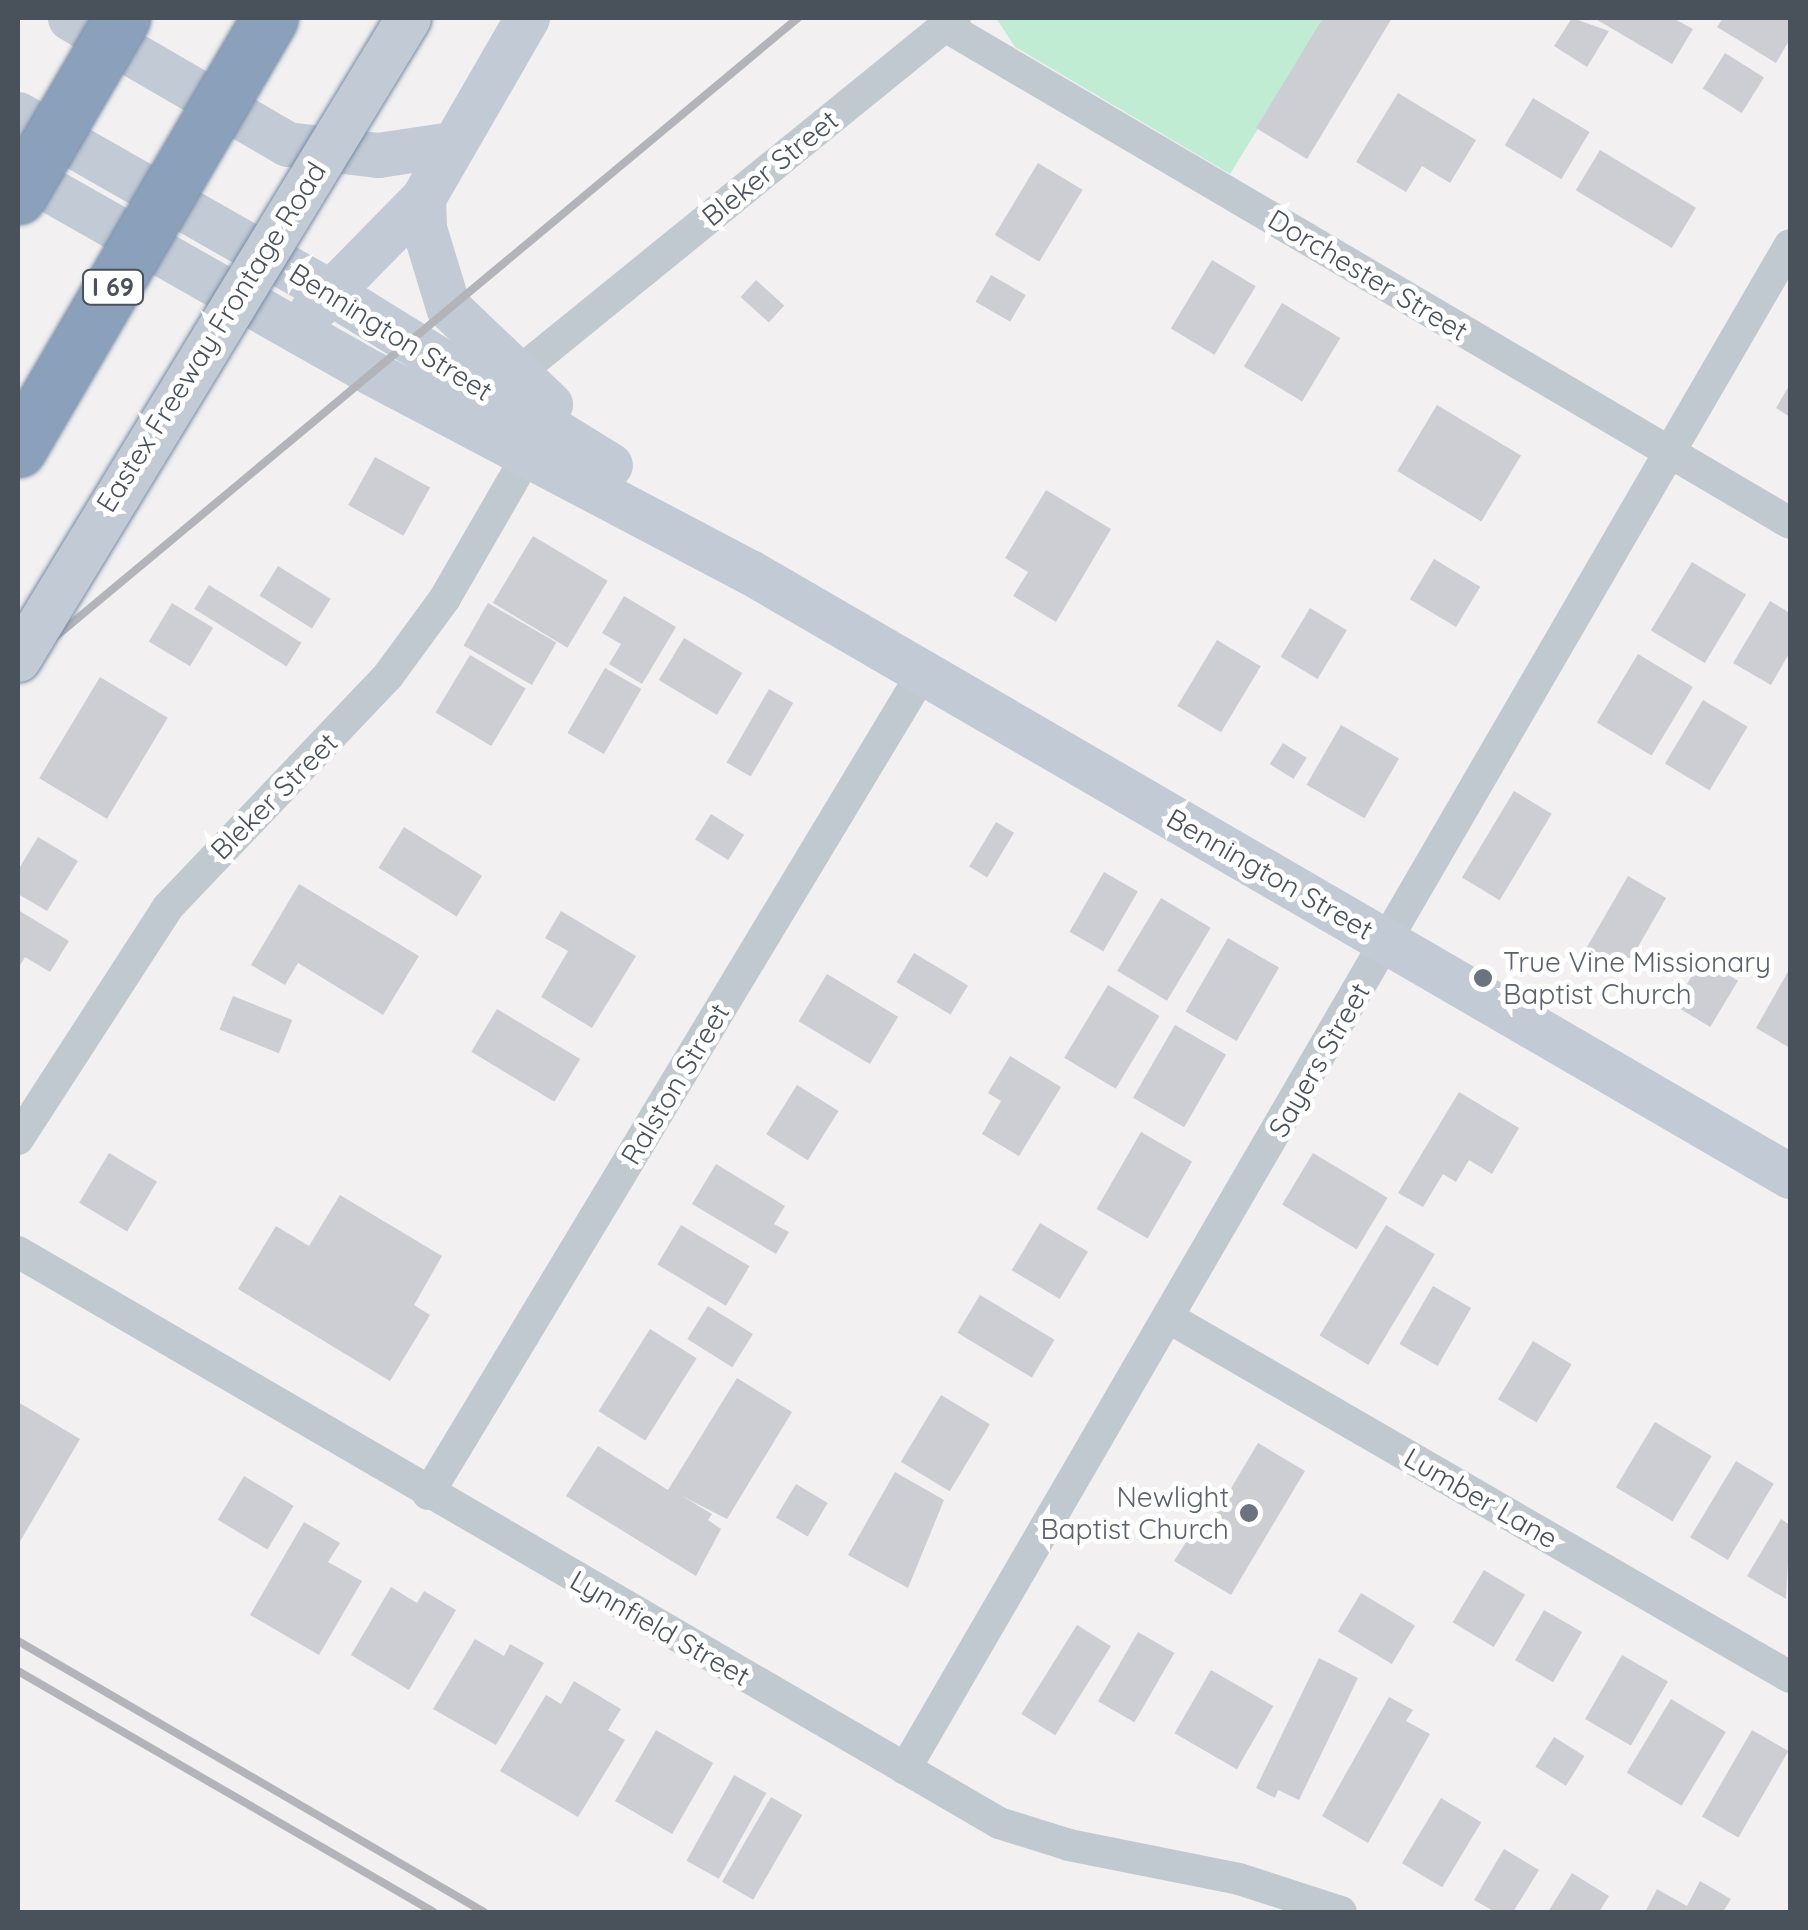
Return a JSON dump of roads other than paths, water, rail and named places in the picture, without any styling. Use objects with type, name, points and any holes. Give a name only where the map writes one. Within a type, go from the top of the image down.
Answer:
[{"type":"highway","points":[[18,196],[122,18]]},
{"type":"highway","name":"I 69","points":[[18,449],[270,18]]},
{"type":"highway","points":[[208,126],[282,18]]},
{"type":"street","points":[[70,18],[287,144],[378,155],[451,144]]},
{"type":"street","name":"Eastex Freeway Frontage Road","points":[[18,659],[408,18]]},
{"type":"street","points":[[295,328],[424,198],[451,144],[528,18]]},
{"type":"street","name":"Bleker Street","points":[[504,385],[950,22]]},
{"type":"street","name":"Dorchester Street","points":[[950,22],[1790,523]]},
{"type":"street","name":"Bennington Street","points":[[18,114],[330,292],[504,385],[638,482],[750,572]]},
{"type":"street","name":"Bennington Street","points":[[18,172],[295,328],[750,572],[1790,1176]]},
{"type":"street","points":[[424,198],[424,228],[448,306],[504,385]]},
{"type":"street","name":"Sayers Street","points":[[905,1770],[1171,1319],[1790,245]]},
{"type":"street","name":"Bleker Street","points":[[18,1139],[168,907],[388,676],[445,598],[528,454]]},
{"type":"street","name":"Ralston Street","points":[[428,1494],[922,674]]},
{"type":"street","name":"Lynnfield Street","points":[[18,1252],[999,1823],[1069,1845],[1239,1879],[1341,1912]]},
{"type":"street","name":"Lumber Lane","points":[[1171,1319],[1790,1677]]},
{"type":"railway","points":[[18,668],[798,18]]},
{"type":"railway","points":[[18,1641],[484,1912]]},
{"type":"railway","points":[[18,1671],[433,1912]]},
{"type":"place","name":"True Vine Missionary Baptist Church","points":[[1483,978]]},
{"type":"place","name":"Newlight Baptist Church","points":[[1249,1513]]}]
